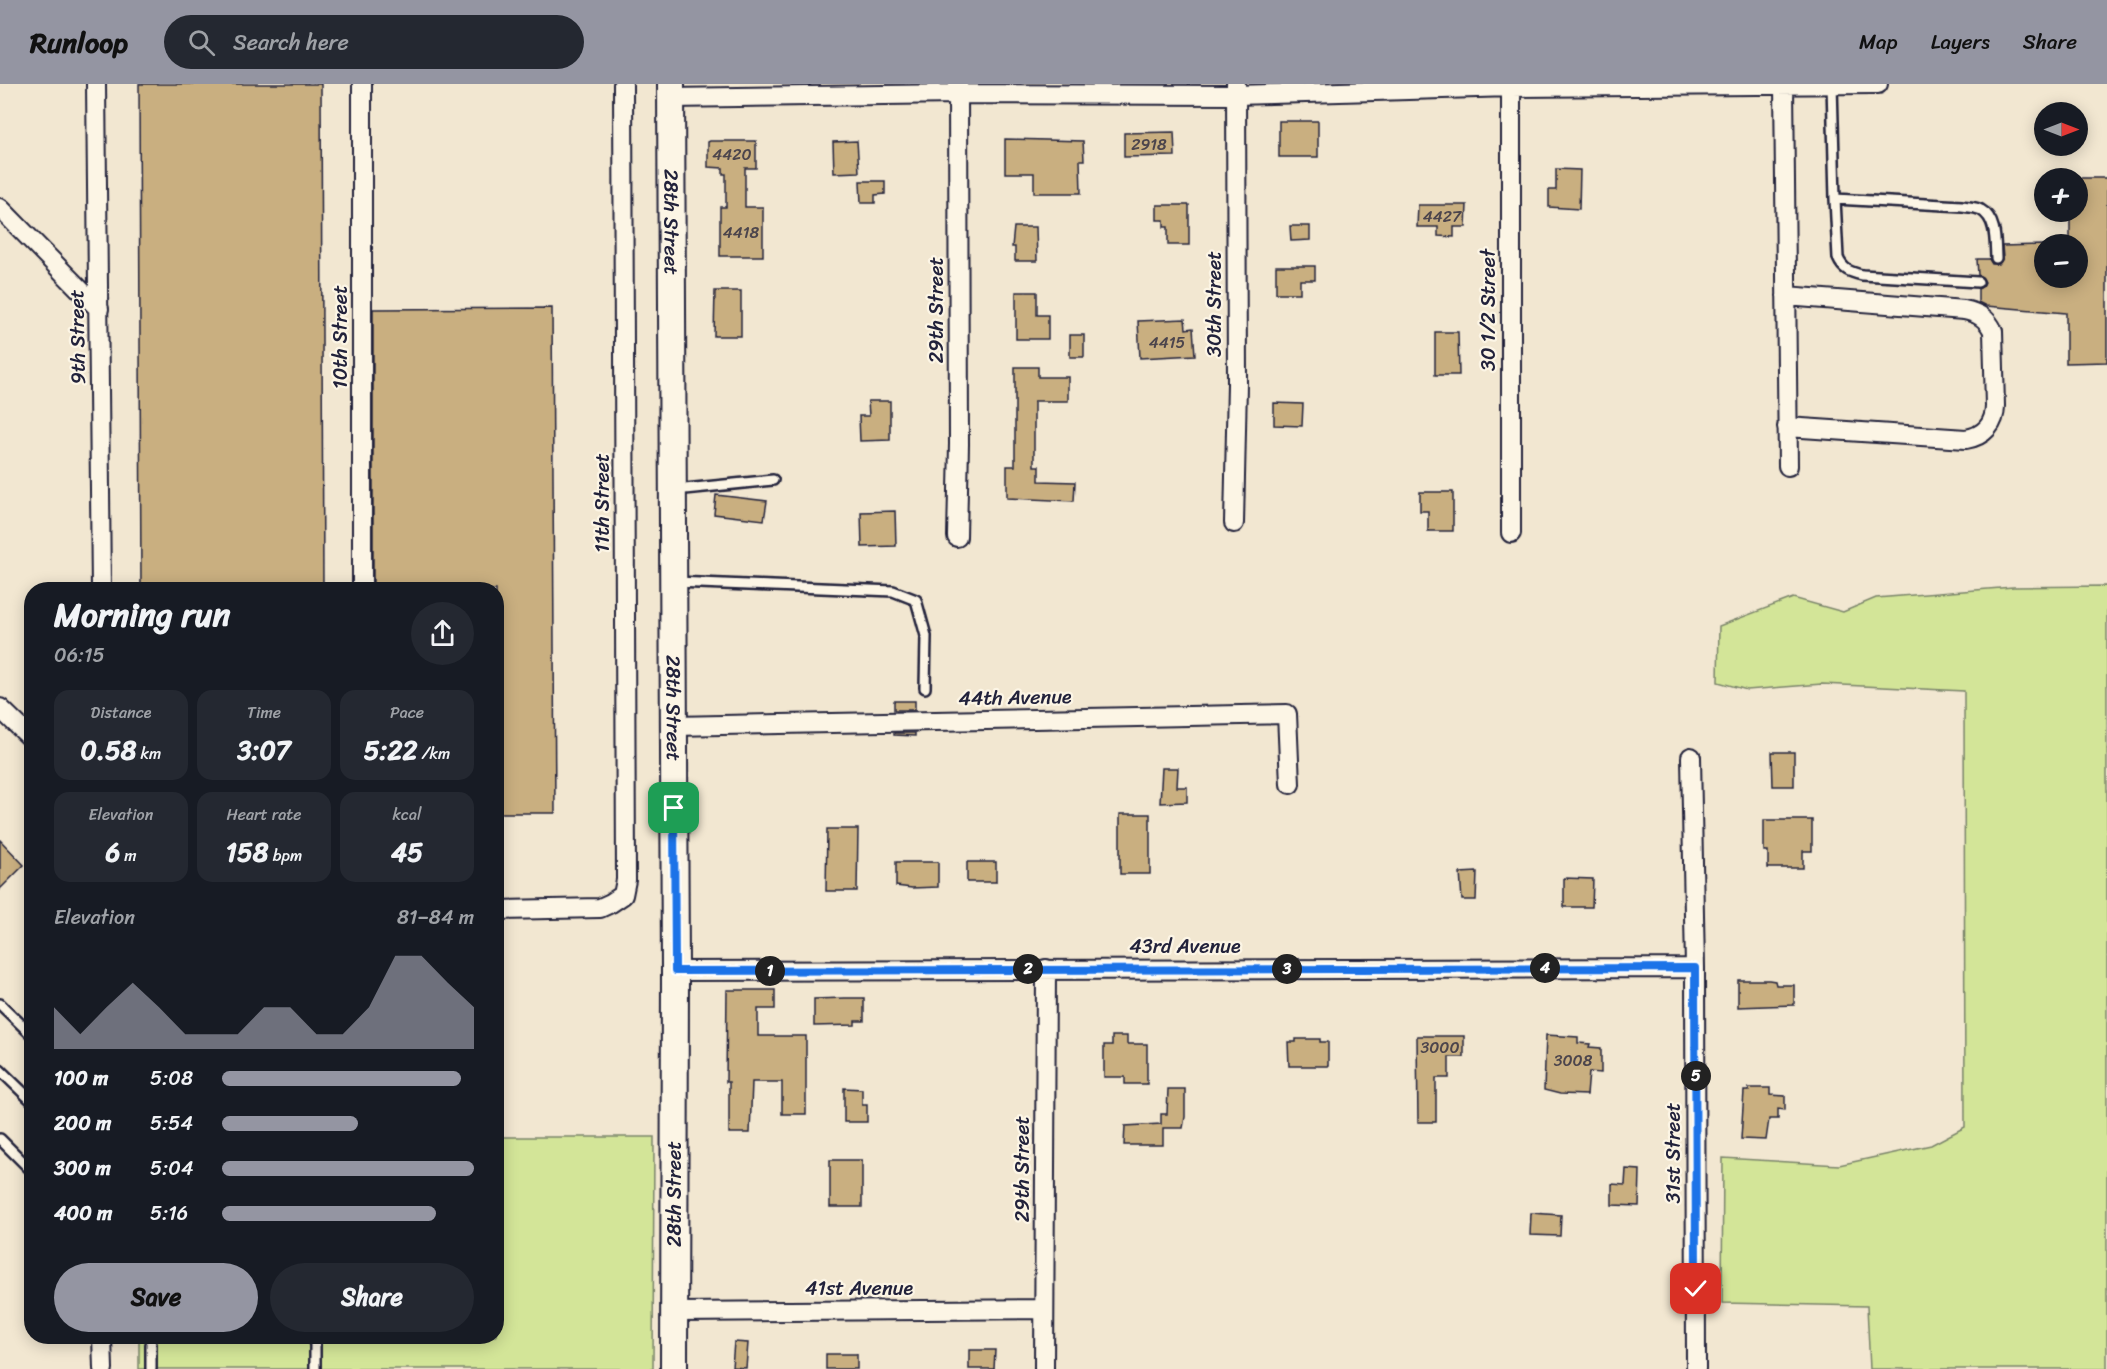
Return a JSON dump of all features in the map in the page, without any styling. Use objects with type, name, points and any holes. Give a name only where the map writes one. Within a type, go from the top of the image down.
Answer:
[{"type":"main road","name":"28th Street","points":[[671,91],[675,971],[674,1369]]},
{"type":"street","name":"9th Street","points":[[96,84],[101,582]]},
{"type":"street","name":"10th Street","points":[[362,84],[362,582]]},
{"type":"street","name":"11th Street","points":[[504,910],[600,908],[622,895],[626,880],[623,84]]},
{"type":"street","points":[[671,91],[1236,90],[1878,84]]},
{"type":"street","points":[[1784,85],[1788,466]]},
{"type":"street","name":"30 1/2 Street","points":[[1511,87],[1511,533]]},
{"type":"street","name":"29th Street","points":[[957,537],[958,89]]},
{"type":"street","name":"30th Street","points":[[1234,523],[1237,384],[1236,90]]},
{"type":"street","points":[[0,208],[99,309]]},
{"type":"street","points":[[1786,296],[1974,312],[1988,321],[1993,331],[1995,374],[1995,415],[1987,429],[1972,438],[1953,439],[1787,427]]},
{"type":"street","points":[[0,708],[24,731]]},
{"type":"street","name":"44th Avenue","points":[[674,726],[1287,714],[1290,784]]},
{"type":"street","name":"31st Street","points":[[1690,757],[1695,968],[1696,1369]]},
{"type":"street","name":"43rd Avenue","points":[[675,971],[1695,968]]},
{"type":"street","name":"29th Street","points":[[1044,1369],[1046,969]]},
{"type":"street","name":"41st Avenue","points":[[674,1312],[1043,1309]]},
{"type":"street","points":[[102,1344],[103,1369]]},
{"type":"lane","points":[[1832,84],[1838,258],[1842,267],[1862,275],[1978,282]]},
{"type":"lane","points":[[1835,199],[1962,206],[1981,210],[1992,222],[1996,258]]},
{"type":"lane","points":[[673,490],[773,480]]},
{"type":"lane","points":[[673,582],[893,591],[916,600],[926,636],[925,688]]},
{"type":"lane","points":[[0,1004],[24,1027]]},
{"type":"lane","points":[[0,1070],[24,1093]]},
{"type":"lane","points":[[0,1139],[24,1163]]},
{"type":"lane","points":[[151,1344],[151,1369]]},
{"type":"lane","points":[[315,1344],[315,1369]]},
{"type":"green space","points":[[2107,586],[2107,1369],[1870,1369],[1867,1306],[1722,1303],[1723,1158],[1839,1165],[1931,1145],[1965,1127],[1964,691],[1822,684],[1747,690],[1718,682],[1719,626],[1793,598],[1843,612],[1876,598],[2013,587]]},
{"type":"green space","points":[[504,1137],[654,1137],[653,1369],[139,1369],[139,1344],[504,1344]]},
{"type":"building","points":[[139,84],[321,84],[323,582],[141,582]]},
{"type":"building","points":[[1279,121],[1318,121],[1318,157],[1279,157]]},
{"type":"building","points":[[1174,132],[1175,156],[1124,157],[1124,133]]},
{"type":"building","points":[[1005,139],[1083,141],[1084,160],[1080,160],[1081,193],[1034,193],[1034,173],[1005,173]]},
{"type":"building","points":[[756,141],[756,168],[745,168],[745,207],[763,207],[763,256],[720,256],[720,207],[726,207],[726,174],[723,174],[723,168],[708,167],[708,142]]},
{"type":"building","points":[[857,141],[859,172],[834,173],[833,142]]},
{"type":"building","points":[[1556,169],[1580,170],[1579,209],[1549,207],[1549,190],[1556,190]]},
{"type":"building","points":[[2088,178],[2107,178],[2107,362],[2066,363],[2066,313],[1986,306],[1978,302],[1978,289],[1985,282],[1978,275],[1977,259],[1989,259],[1992,264],[1999,264],[2003,258],[2002,246],[2034,245],[2034,288],[2088,288],[2088,234],[2070,234],[2070,222],[2088,222]]},
{"type":"building","points":[[860,181],[885,181],[885,194],[875,195],[875,203],[861,203]]},
{"type":"building","points":[[1157,205],[1189,205],[1189,245],[1168,245],[1168,227],[1164,227],[1164,220],[1157,220]]},
{"type":"building","points":[[1418,205],[1467,205],[1466,227],[1454,227],[1454,237],[1438,236],[1438,227],[1417,227]]},
{"type":"building","points":[[1290,226],[1310,226],[1310,240],[1291,241]]},
{"type":"building","points":[[1014,227],[1036,227],[1037,261],[1015,261],[1015,247],[1012,247]]},
{"type":"building","points":[[1276,266],[1315,266],[1315,280],[1300,280],[1300,293],[1276,293]]},
{"type":"building","points":[[715,291],[741,291],[741,336],[714,336]]},
{"type":"building","points":[[1016,292],[1037,292],[1037,315],[1048,315],[1048,339],[1016,339]]},
{"type":"building","points":[[552,308],[555,813],[504,813],[504,582],[373,582],[373,309]]},
{"type":"building","points":[[1185,319],[1186,329],[1193,328],[1195,355],[1140,358],[1138,321]]},
{"type":"building","points":[[1435,332],[1458,332],[1459,375],[1435,375]]},
{"type":"building","points":[[1070,335],[1084,335],[1084,357],[1070,357]]},
{"type":"building","points":[[1015,367],[1038,367],[1038,377],[1068,377],[1068,401],[1034,401],[1034,466],[1039,466],[1039,481],[1075,482],[1074,501],[1007,498],[1007,466],[1015,466]]},
{"type":"building","points":[[868,401],[890,401],[890,440],[860,441],[859,416],[869,416]]},
{"type":"building","points":[[1274,403],[1303,404],[1302,426],[1274,425]]},
{"type":"building","points":[[1420,492],[1453,492],[1453,531],[1428,531],[1428,511],[1420,511]]},
{"type":"building","points":[[716,495],[767,501],[764,520],[714,514]]},
{"type":"building","points":[[895,511],[896,546],[862,547],[861,512]]},
{"type":"building","points":[[894,701],[915,701],[915,710],[894,710]]},
{"type":"building","points":[[894,733],[915,733],[915,736],[894,735]]},
{"type":"building","points":[[1772,752],[1794,752],[1794,786],[1773,786]]},
{"type":"building","points":[[1162,768],[1178,768],[1177,787],[1187,787],[1187,802],[1160,803]]},
{"type":"building","points":[[1120,814],[1150,814],[1150,874],[1120,874]]},
{"type":"building","points":[[1764,820],[1812,820],[1812,851],[1803,851],[1803,868],[1768,868],[1768,851],[1764,851]]},
{"type":"building","points":[[827,829],[858,829],[857,891],[826,891]]},
{"type":"building","points":[[0,840],[24,865],[0,889]]},
{"type":"building","points":[[896,862],[938,862],[938,887],[896,886]]},
{"type":"building","points":[[967,862],[996,862],[996,882],[967,882]]},
{"type":"building","points":[[1477,872],[1476,900],[1462,900],[1460,873]]},
{"type":"building","points":[[1564,878],[1593,879],[1592,907],[1564,907]]},
{"type":"building","points":[[1738,980],[1769,980],[1775,981],[1776,985],[1794,985],[1794,1005],[1738,1007]]},
{"type":"building","points":[[727,990],[775,990],[775,1009],[758,1009],[758,1036],[806,1036],[806,1114],[782,1114],[782,1082],[752,1082],[750,1133],[729,1133],[729,1082],[726,1082]]},
{"type":"building","points":[[864,998],[864,1021],[855,1021],[855,1025],[814,1026],[814,999]]},
{"type":"building","points":[[1546,1035],[1578,1037],[1578,1043],[1601,1048],[1601,1073],[1589,1072],[1587,1095],[1560,1094],[1544,1090]]},
{"type":"building","points":[[1112,1036],[1127,1036],[1127,1044],[1147,1044],[1147,1084],[1125,1084],[1125,1077],[1104,1077],[1104,1045],[1112,1045]]},
{"type":"building","points":[[1417,1036],[1464,1036],[1464,1057],[1449,1057],[1449,1078],[1436,1078],[1436,1122],[1418,1122]]},
{"type":"building","points":[[1296,1039],[1320,1039],[1320,1042],[1328,1042],[1328,1066],[1289,1066],[1288,1042],[1296,1042]]},
{"type":"building","points":[[844,1088],[862,1089],[862,1105],[867,1105],[867,1122],[844,1122]]},
{"type":"building","points":[[1749,1088],[1770,1088],[1770,1095],[1785,1096],[1785,1110],[1778,1109],[1778,1119],[1769,1119],[1766,1140],[1741,1139],[1744,1091],[1749,1091]]},
{"type":"building","points":[[1168,1089],[1185,1089],[1183,1128],[1163,1128],[1163,1145],[1124,1145],[1125,1126],[1161,1124],[1161,1114],[1167,1114]]},
{"type":"building","points":[[830,1160],[862,1160],[862,1207],[830,1207]]},
{"type":"building","points":[[1626,1169],[1640,1170],[1639,1206],[1612,1205],[1612,1184],[1625,1185]]},
{"type":"building","points":[[1531,1213],[1561,1215],[1560,1236],[1530,1235]]},
{"type":"building","points":[[734,1342],[748,1343],[746,1368],[732,1367]]},
{"type":"building","points":[[969,1350],[995,1350],[994,1369],[969,1369]]},
{"type":"building","points":[[826,1354],[857,1354],[857,1369],[826,1369]]},
{"type":"route","points":[[674,808],[675,971],[1695,968],[1696,1289]]}]
